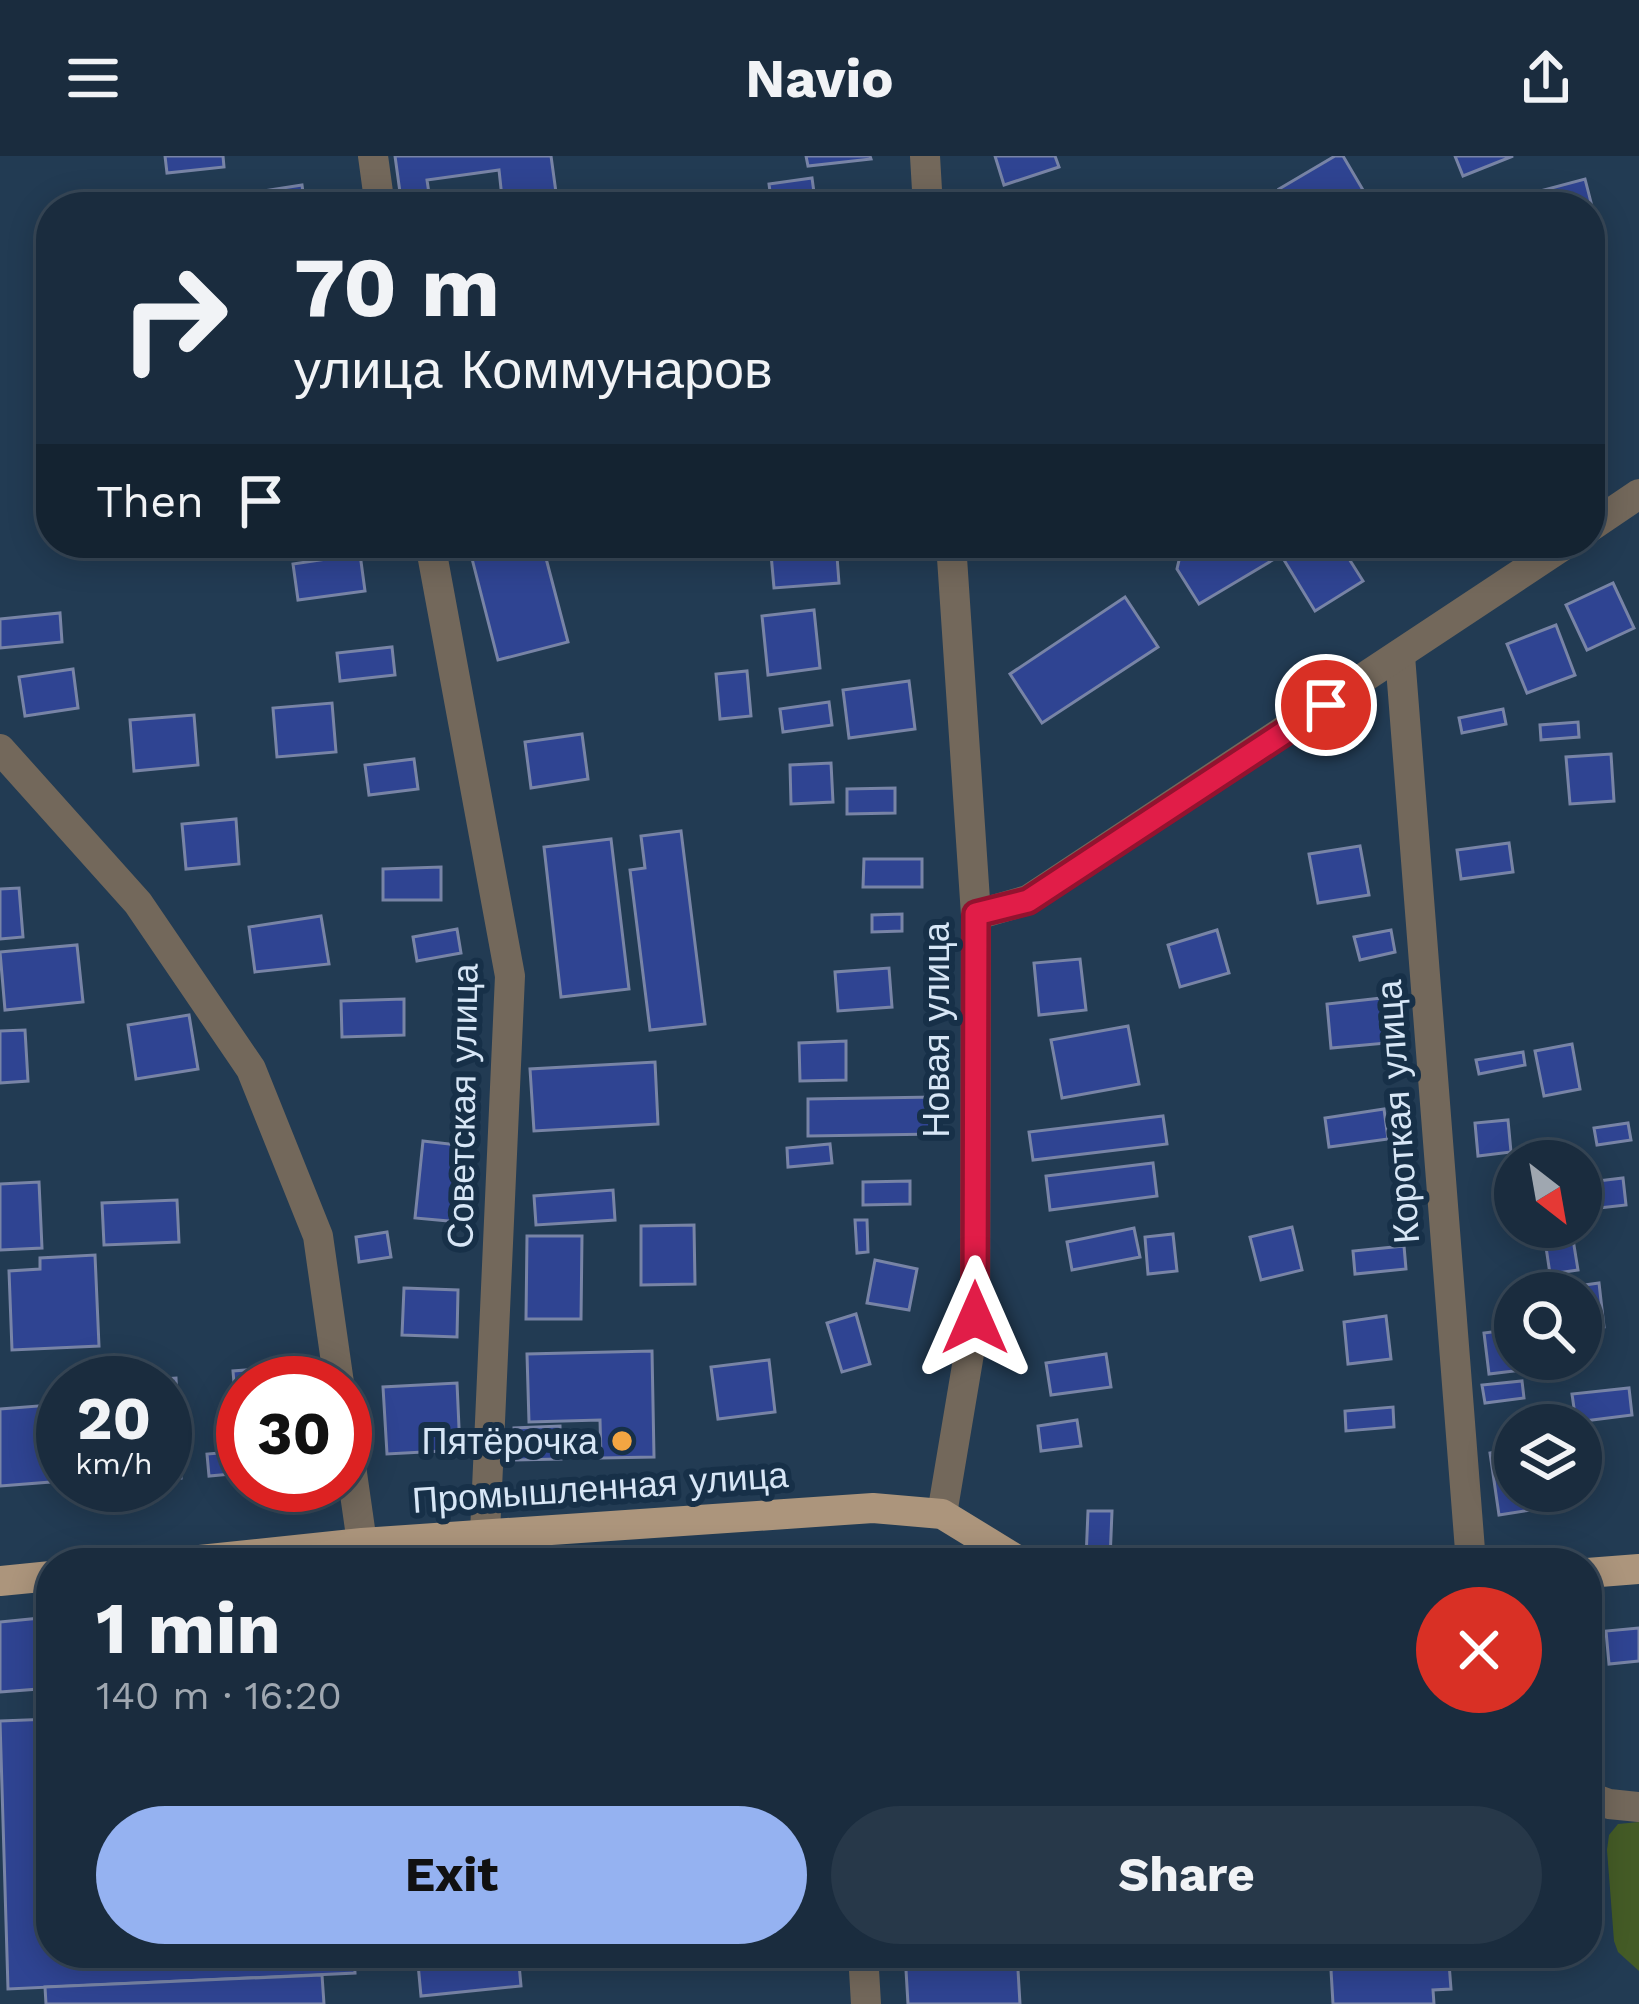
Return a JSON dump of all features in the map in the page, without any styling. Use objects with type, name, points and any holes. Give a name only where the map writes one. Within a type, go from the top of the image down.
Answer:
[{"type":"main road","name":"Промышленная улица","points":[[314,1548],[873,1508],[942,1514],[998,1548]]},
{"type":"main road","points":[[1602,1572],[1639,1569]]},
{"type":"main road","points":[[0,1581],[36,1577]]},
{"type":"street","points":[[373,156],[378,192]]},
{"type":"street","points":[[925,156],[927,192]]},
{"type":"street","points":[[1605,517],[1639,494]]},
{"type":"street","name":"Советская улица","points":[[433,558],[510,976],[484,1533]]},
{"type":"street","name":"Новая улица","points":[[942,1514],[975,1318],[976,914],[952,558]]},
{"type":"street","points":[[976,914],[1028,901],[1545,558]]},
{"type":"street","name":"Короткая улица","points":[[1400,656],[1470,1548]]},
{"type":"street","points":[[0,748],[138,903],[251,1069],[318,1236],[335,1356]]},
{"type":"street","points":[[358,1512],[362,1543]]},
{"type":"street","points":[[1602,1801],[1639,1807]]},
{"type":"street","points":[[864,1968],[866,2004]]},
{"type":"green space","points":[[1639,1822],[1639,1971],[1618,1952],[1614,1941],[1607,1850],[1609,1835],[1618,1824]]},
{"type":"building","points":[[165,156],[223,156],[224,167],[167,173]]},
{"type":"building","points":[[395,156],[551,156],[556,192],[501,192],[499,170],[427,180],[429,192],[400,192]]},
{"type":"building","points":[[806,156],[870,156],[871,159],[808,166]]},
{"type":"building","points":[[995,156],[1055,156],[1059,167],[1004,185]]},
{"type":"building","points":[[1335,156],[1343,156],[1364,192],[1281,192]]},
{"type":"building","points":[[1455,156],[1513,156],[1463,176]]},
{"type":"building","points":[[812,178],[814,192],[770,192],[769,184]]},
{"type":"building","points":[[1585,179],[1588,192],[1536,192]]},
{"type":"building","points":[[302,185],[303,192],[257,192]]},
{"type":"building","points":[[361,558],[365,591],[298,600],[293,564]]},
{"type":"building","points":[[472,558],[546,558],[568,642],[498,660]]},
{"type":"building","points":[[771,558],[837,558],[839,583],[774,588]]},
{"type":"building","points":[[1180,558],[1276,558],[1199,604],[1177,569]]},
{"type":"building","points":[[1283,558],[1348,558],[1363,581],[1315,611]]},
{"type":"building","points":[[1613,583],[1634,628],[1587,650],[1566,605]]},
{"type":"building","points":[[1125,597],[1158,647],[1042,723],[1010,674]]},
{"type":"building","points":[[814,610],[820,668],[768,675],[762,616]]},
{"type":"building","points":[[60,613],[62,642],[0,648],[0,619]]},
{"type":"building","points":[[1556,625],[1575,675],[1527,693],[1507,644]]},
{"type":"building","points":[[392,647],[395,675],[340,681],[337,653]]},
{"type":"building","points":[[73,669],[78,708],[25,716],[19,677]]},
{"type":"building","points":[[747,671],[751,716],[720,719],[716,674]]},
{"type":"building","points":[[909,681],[915,729],[849,738],[843,690]]},
{"type":"building","points":[[829,702],[832,725],[783,732],[780,709]]},
{"type":"building","points":[[332,703],[336,752],[277,757],[273,708]]},
{"type":"building","points":[[1503,709],[1506,724],[1462,733],[1459,718]]},
{"type":"building","points":[[194,715],[198,765],[134,771],[130,720]]},
{"type":"building","points":[[1578,722],[1579,737],[1541,740],[1540,725]]},
{"type":"building","points":[[582,734],[588,779],[531,788],[525,742]]},
{"type":"building","points":[[1611,754],[1614,801],[1570,804],[1566,757]]},
{"type":"building","points":[[414,759],[418,789],[369,795],[365,765]]},
{"type":"building","points":[[831,763],[833,802],[791,804],[790,765]]},
{"type":"building","points":[[895,788],[895,813],[847,814],[847,789]]},
{"type":"building","points":[[236,819],[239,864],[186,869],[182,824]]},
{"type":"building","points":[[681,831],[705,1024],[650,1030],[630,870],[645,868],[641,836]]},
{"type":"building","points":[[611,839],[629,989],[561,997],[544,847]]},
{"type":"building","points":[[1509,843],[1513,872],[1461,879],[1457,850]]},
{"type":"building","points":[[1360,846],[1369,895],[1318,903],[1309,854]]},
{"type":"building","points":[[864,859],[922,859],[922,887],[863,887]]},
{"type":"building","points":[[441,867],[441,900],[383,900],[383,869]]},
{"type":"building","points":[[19,888],[23,937],[0,939],[0,889]]},
{"type":"building","points":[[902,914],[902,931],[872,932],[872,915]]},
{"type":"building","points":[[321,916],[329,964],[255,972],[249,927]]},
{"type":"building","points":[[457,929],[461,953],[417,961],[413,937]]},
{"type":"building","points":[[1217,930],[1229,973],[1180,987],[1168,945]]},
{"type":"building","points":[[1391,930],[1395,952],[1360,960],[1354,937]]},
{"type":"building","points":[[77,945],[83,1002],[5,1010],[0,952]]},
{"type":"building","points":[[1080,959],[1086,1010],[1039,1015],[1034,963]]},
{"type":"building","points":[[889,968],[892,1007],[838,1011],[835,972]]},
{"type":"building","points":[[1382,998],[1387,1043],[1331,1048],[1327,1004]]},
{"type":"building","points":[[404,999],[404,1035],[342,1037],[341,1001]]},
{"type":"building","points":[[189,1015],[198,1069],[136,1079],[128,1025]]},
{"type":"building","points":[[1128,1026],[1139,1084],[1062,1098],[1051,1040]]},
{"type":"building","points":[[25,1030],[28,1081],[0,1083],[0,1031]]},
{"type":"building","points":[[846,1041],[846,1080],[800,1081],[799,1043]]},
{"type":"building","points":[[1572,1044],[1580,1089],[1544,1096],[1535,1051]]},
{"type":"building","points":[[1523,1052],[1525,1065],[1479,1074],[1476,1060]]},
{"type":"building","points":[[655,1062],[658,1124],[534,1131],[530,1069]]},
{"type":"building","points":[[936,1097],[937,1134],[808,1136],[808,1099]]},
{"type":"building","points":[[1384,1109],[1388,1139],[1329,1147],[1325,1118]]},
{"type":"building","points":[[1163,1116],[1167,1144],[1033,1160],[1029,1132]]},
{"type":"building","points":[[1508,1120],[1510,1140],[1494,1140],[1494,1154],[1478,1156],[1475,1123]]},
{"type":"building","points":[[1628,1123],[1631,1140],[1602,1144],[1594,1128]]},
{"type":"building","points":[[423,1141],[467,1146],[460,1222],[415,1218]]},
{"type":"building","points":[[830,1144],[832,1163],[788,1167],[787,1148]]},
{"type":"building","points":[[1153,1163],[1157,1196],[1050,1210],[1046,1176]]},
{"type":"building","points":[[1623,1178],[1626,1205],[1602,1208],[1602,1180]]},
{"type":"building","points":[[910,1181],[910,1204],[863,1205],[863,1182]]},
{"type":"building","points":[[39,1182],[42,1248],[0,1250],[0,1184]]},
{"type":"building","points":[[613,1190],[615,1220],[536,1225],[534,1196]]},
{"type":"building","points":[[177,1200],[179,1242],[104,1245],[102,1203]]},
{"type":"building","points":[[855,1220],[867,1220],[868,1252],[857,1253]]},
{"type":"building","points":[[694,1225],[695,1284],[641,1285],[641,1226]]},
{"type":"building","points":[[1292,1227],[1302,1270],[1261,1280],[1250,1237]]},
{"type":"building","points":[[1134,1228],[1140,1257],[1072,1270],[1067,1242]]},
{"type":"building","points":[[387,1232],[391,1257],[359,1262],[356,1237]]},
{"type":"building","points":[[1173,1234],[1177,1271],[1148,1274],[1145,1237]]},
{"type":"building","points":[[527,1236],[582,1236],[581,1319],[526,1319]]},
{"type":"building","points":[[1404,1246],[1406,1269],[1355,1274],[1353,1251]]},
{"type":"building","points":[[1546,1248],[1574,1248],[1578,1270],[1550,1272]]},
{"type":"building","points":[[95,1255],[99,1346],[12,1350],[9,1271],[40,1269],[40,1258]]},
{"type":"building","points":[[875,1260],[917,1269],[909,1310],[867,1303]]},
{"type":"building","points":[[404,1288],[458,1290],[457,1337],[402,1335]]},
{"type":"building","points":[[856,1314],[870,1364],[842,1372],[827,1323]]},
{"type":"building","points":[[1386,1316],[1391,1359],[1348,1364],[1344,1322]]},
{"type":"building","points":[[1494,1332],[1494,1373],[1489,1374],[1484,1333]]},
{"type":"building","points":[[652,1351],[654,1457],[601,1458],[600,1420],[529,1422],[527,1354]]},
{"type":"building","points":[[1106,1354],[1111,1387],[1051,1395],[1046,1363]]},
{"type":"building","points":[[769,1360],[775,1412],[718,1419],[711,1367]]},
{"type":"building","points":[[1522,1381],[1524,1398],[1485,1403],[1482,1385]]},
{"type":"building","points":[[457,1383],[460,1450],[387,1454],[383,1387]]},
{"type":"building","points":[[1629,1388],[1632,1415],[1602,1419],[1602,1404],[1573,1404],[1572,1394]]},
{"type":"building","points":[[36,1406],[36,1483],[0,1486],[0,1409]]},
{"type":"building","points":[[1393,1407],[1394,1427],[1346,1431],[1345,1411]]},
{"type":"building","points":[[1077,1420],[1081,1446],[1041,1451],[1038,1426]]},
{"type":"building","points":[[560,1426],[561,1459],[515,1460],[514,1428]]},
{"type":"building","points":[[216,1453],[216,1475],[209,1476],[207,1454]]},
{"type":"building","points":[[1088,1511],[1112,1511],[1110,1548],[1086,1548]]},
{"type":"building","points":[[36,1618],[36,1689],[0,1692],[0,1622]]},
{"type":"building","points":[[1639,1628],[1639,1661],[1609,1664],[1606,1631]]},
{"type":"building","points":[[36,1720],[36,1968],[355,1968],[355,1973],[8,1989],[0,1721]]},
{"type":"building","points":[[418,1968],[519,1968],[521,1986],[421,1996]]},
{"type":"building","points":[[906,1968],[1018,1968],[1020,2004],[908,2004]]},
{"type":"building","points":[[1331,1968],[1449,1968],[1451,1989],[1433,1990],[1434,2004],[1333,2004]]},
{"type":"building","points":[[322,1975],[324,2004],[46,2004],[45,1987]]},
{"type":"place","name":"Пятёрочка","points":[[622,1441]]},
{"type":"route","points":[[975,1318],[976,914],[1028,901],[1326,705]]}]
